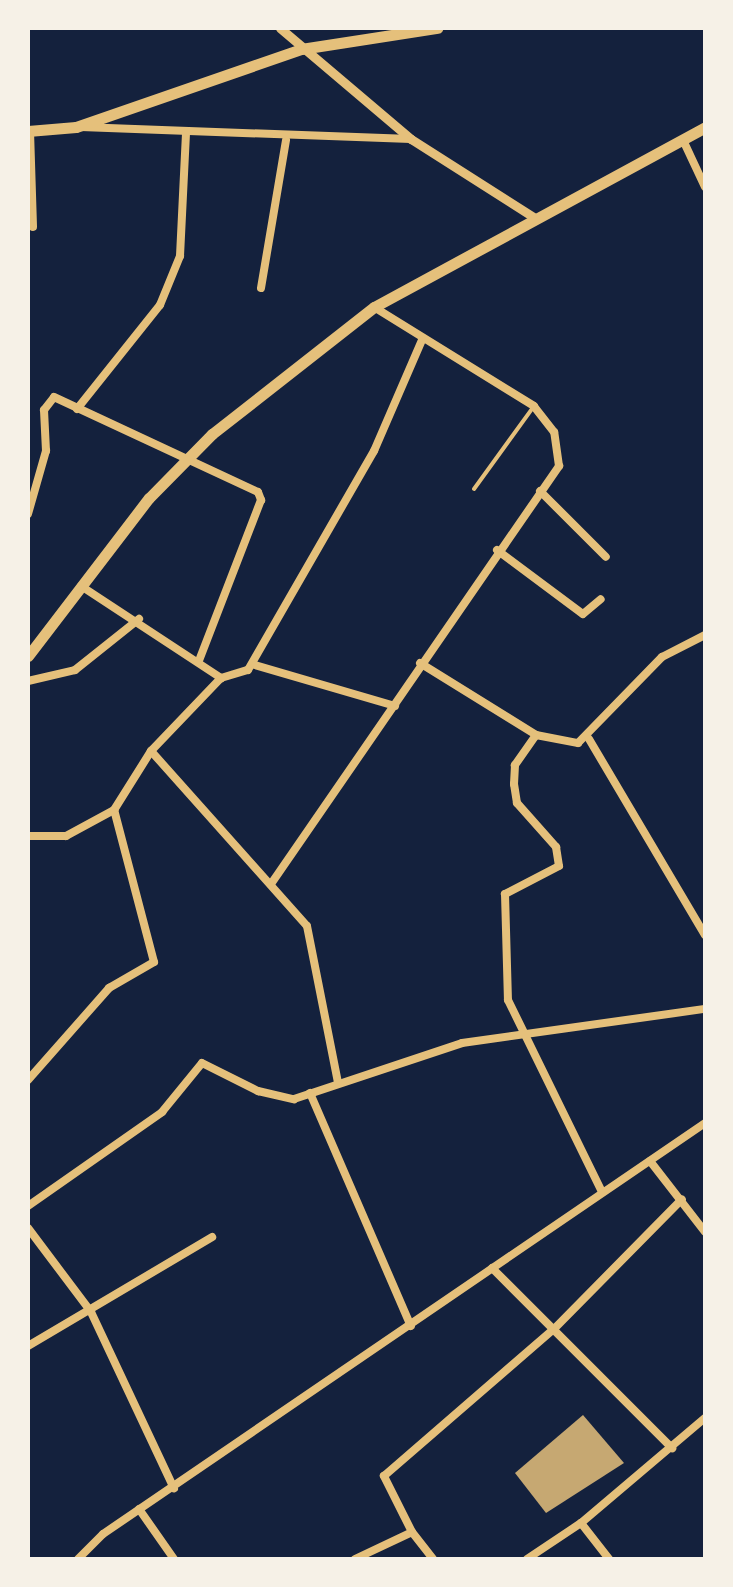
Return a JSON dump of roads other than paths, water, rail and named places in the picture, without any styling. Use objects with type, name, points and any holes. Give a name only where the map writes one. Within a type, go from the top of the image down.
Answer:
[{"type":"main road","points":[[29,131],[76,127],[301,49],[437,28]]},
{"type":"main road","points":[[28,656],[81,586],[183,463],[374,307],[705,127]]},
{"type":"street","points":[[280,28],[301,49],[411,139],[535,218]]},
{"type":"street","points":[[76,127],[286,140],[411,139]]},
{"type":"street","points":[[29,131],[33,227]]},
{"type":"street","points":[[77,409],[160,305],[180,256],[186,133]]},
{"type":"street","points":[[261,288],[286,140]]},
{"type":"street","points":[[683,140],[705,187]]},
{"type":"street","points":[[271,884],[395,706],[420,663],[497,550],[559,466],[558,450],[534,406],[422,340],[374,307]]},
{"type":"street","points":[[81,586],[139,619],[221,678],[236,679],[255,665],[374,451],[422,340]]},
{"type":"street","points":[[28,514],[46,451],[44,410],[54,397],[183,463],[249,487],[261,500],[199,661]]},
{"type":"street","points":[[540,491],[606,557]]},
{"type":"street","points":[[497,550],[583,614],[601,599]]},
{"type":"street","points":[[28,681],[75,670],[139,619]]},
{"type":"street","points":[[589,739],[662,657],[705,635]]},
{"type":"street","points":[[420,663],[536,735],[589,739]]},
{"type":"street","points":[[255,665],[395,706]]},
{"type":"street","points":[[28,836],[66,836],[114,810],[151,751],[221,678]]},
{"type":"street","points":[[536,735],[515,765],[517,803],[560,857],[559,866],[505,894],[507,987],[522,1038],[602,1192]]},
{"type":"street","points":[[589,739],[705,935]]},
{"type":"street","points":[[151,751],[307,926],[338,1082]]},
{"type":"street","points":[[28,1080],[109,988],[154,962],[114,810]]},
{"type":"street","points":[[28,1206],[162,1112],[202,1063],[279,1099],[310,1093],[462,1043],[522,1038],[705,1009]]},
{"type":"street","points":[[310,1093],[411,1326]]},
{"type":"street","points":[[78,1559],[139,1509],[705,1123]]},
{"type":"street","points":[[650,1161],[705,1232]]},
{"type":"street","points":[[433,1559],[412,1532],[384,1476],[554,1329],[682,1199]]},
{"type":"street","points":[[28,1228],[91,1312],[174,1488]]},
{"type":"street","points":[[28,1346],[91,1312],[212,1237]]},
{"type":"street","points":[[492,1268],[672,1448]]},
{"type":"street","points":[[527,1559],[581,1523],[705,1418]]},
{"type":"street","points":[[139,1509],[174,1559]]},
{"type":"street","points":[[581,1523],[609,1559]]},
{"type":"street","points":[[355,1559],[412,1532]]},
{"type":"lane","points":[[474,489],[534,406]]}]
